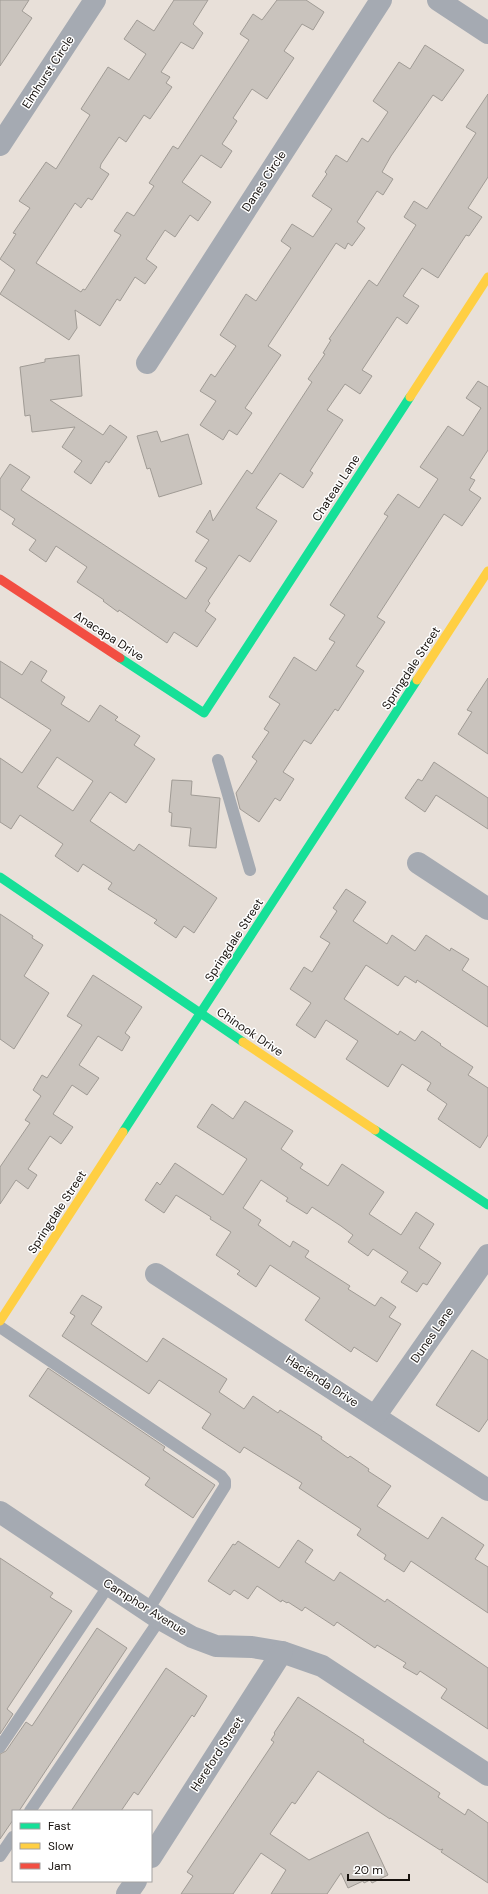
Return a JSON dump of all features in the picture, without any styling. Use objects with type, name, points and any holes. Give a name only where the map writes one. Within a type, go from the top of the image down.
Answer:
[{"type":"street","name":"Elmhurst Circle","points":[[0,145],[95,0]]},
{"type":"street","name":"Danes Circle","points":[[147,363],[381,0]]},
{"type":"street","points":[[438,0],[488,33]]},
{"type":"street","name":"Chateau Lane","points":[[204,713],[488,277]]},
{"type":"street","name":"Springdale Street","points":[[0,1321],[488,572]]},
{"type":"street","name":"Anacapa Drive","points":[[0,579],[204,713]]},
{"type":"street","points":[[418,863],[488,909]]},
{"type":"street","name":"Chinook Drive","points":[[0,877],[200,1014],[488,1205]]},
{"type":"street","name":"Dunes Lane","points":[[376,1415],[488,1255]]},
{"type":"street","name":"Hacienda Drive","points":[[156,1274],[376,1415],[488,1490]]},
{"type":"street","name":"Camphor Avenue","points":[[0,1512],[109,1585],[192,1637],[216,1646],[252,1647],[282,1652],[322,1666],[488,1775]]},
{"type":"street","name":"Hereford Street","points":[[152,1855],[282,1652]]},
{"type":"street","points":[[127,1894],[135,1882]]},
{"type":"lane","points":[[218,760],[250,870]]},
{"type":"lane","points":[[0,1327],[221,1476],[225,1481],[225,1486],[154,1614],[31,1810]]},
{"type":"lane","points":[[0,1747],[109,1585]]},
{"type":"lane","points":[[0,1856],[12,1838]]},
{"type":"building","points":[[0,0],[29,0],[22,11],[32,18],[0,66]]},
{"type":"building","points":[[174,0],[208,0],[193,24],[203,33],[193,49],[181,42],[161,72],[170,77],[166,83],[172,87],[150,119],[144,115],[126,142],[119,137],[101,164],[100,168],[109,174],[92,200],[88,198],[81,208],[75,203],[36,263],[81,292],[83,289],[85,290],[121,235],[114,231],[127,212],[134,216],[154,186],[149,183],[173,146],[178,149],[249,40],[240,34],[253,14],[262,20],[277,0],[306,0],[324,12],[313,30],[302,24],[284,51],[294,58],[267,99],[252,89],[233,118],[237,121],[222,144],[232,151],[221,168],[201,155],[182,182],[211,202],[198,221],[190,215],[175,237],[165,230],[146,259],[157,267],[145,284],[135,277],[120,301],[117,299],[100,326],[75,310],[77,328],[69,340],[0,294],[15,270],[0,259],[16,234],[13,233],[30,208],[19,201],[46,162],[56,169],[90,115],[81,109],[108,67],[129,80],[146,54],[124,39],[137,20],[154,31]]},
{"type":"building","points":[[425,45],[464,70],[442,101],[433,95],[391,156],[382,172],[393,179],[383,195],[377,191],[357,222],[365,228],[352,246],[348,243],[345,249],[336,243],[268,346],[281,355],[245,408],[252,413],[237,435],[229,430],[223,440],[200,425],[216,401],[200,391],[211,374],[215,377],[236,346],[220,335],[246,294],[256,301],[291,248],[281,241],[292,224],[313,237],[332,209],[312,196],[327,174],[325,172],[336,155],[347,162],[362,138],[368,142],[388,112],[373,101],[399,62],[410,69]]},
{"type":"building","points":[[488,94],[488,177],[468,208],[482,217],[469,236],[466,235],[438,278],[422,268],[403,296],[419,306],[407,324],[397,317],[362,370],[372,376],[360,394],[345,384],[327,410],[343,420],[310,471],[313,473],[303,488],[280,473],[256,508],[277,521],[250,562],[239,555],[208,601],[210,603],[205,611],[216,619],[197,647],[174,632],[167,643],[119,610],[118,612],[103,601],[104,600],[77,582],[87,567],[56,546],[46,562],[29,550],[36,540],[12,524],[15,519],[0,509],[0,479],[10,464],[30,477],[21,490],[186,599],[207,568],[195,561],[209,540],[196,532],[210,510],[213,521],[247,470],[252,474],[312,382],[308,379],[325,354],[323,353],[331,340],[329,339],[369,280],[377,286],[416,225],[404,217],[414,201],[427,209],[476,133],[466,127]]},
{"type":"building","points":[[79,355],[82,396],[50,400],[103,435],[110,425],[127,437],[109,463],[106,461],[91,484],[74,472],[82,461],[62,447],[75,427],[32,432],[30,415],[25,416],[20,367],[45,362],[45,359]]},
{"type":"building","points":[[478,381],[488,387],[488,450],[470,478],[475,480],[469,490],[481,498],[462,526],[444,514],[377,617],[385,622],[356,666],[364,671],[338,711],[335,709],[311,744],[304,740],[283,772],[294,779],[280,801],[275,798],[259,822],[240,809],[236,793],[257,761],[252,757],[269,732],[264,729],[280,704],[269,697],[294,657],[316,671],[335,642],[329,639],[345,615],[330,605],[388,516],[384,514],[398,494],[419,508],[438,479],[420,467],[448,426],[463,436],[481,408],[466,398]]},
{"type":"building","points":[[157,431],[161,442],[188,434],[202,484],[159,497],[150,468],[147,469],[137,436]]},
{"type":"building","points":[[0,661],[22,675],[31,661],[47,671],[41,681],[65,697],[61,704],[89,722],[100,705],[118,717],[115,720],[140,736],[134,745],[155,759],[126,803],[110,792],[90,821],[134,851],[139,844],[217,898],[194,933],[184,926],[176,938],[154,923],[157,920],[108,889],[112,883],[83,864],[78,872],[55,856],[63,844],[20,815],[11,829],[0,822],[0,758],[22,773],[51,730],[0,697]],"holes":[[[57,757],[93,781],[73,811],[37,787]]]},
{"type":"building","points":[[488,678],[488,754],[458,734],[472,712],[467,710]]},
{"type":"building","points":[[434,762],[488,798],[488,829],[436,795],[425,812],[405,798],[418,779],[422,781]]},
{"type":"building","points":[[172,780],[192,781],[191,795],[220,798],[216,848],[189,846],[191,828],[171,826],[172,813],[169,812]]},
{"type":"building","points":[[346,889],[366,902],[353,921],[387,944],[392,935],[415,951],[426,935],[450,951],[451,948],[469,959],[462,970],[488,987],[488,1027],[417,980],[416,983],[405,976],[398,986],[366,965],[344,999],[398,1035],[400,1031],[415,1041],[422,1031],[473,1067],[468,1075],[488,1088],[488,1135],[480,1148],[438,1119],[447,1104],[427,1090],[431,1083],[402,1064],[388,1087],[346,1059],[358,1041],[326,1020],[315,1038],[296,1025],[311,1003],[290,989],[304,967],[312,972],[330,943],[320,937],[337,911],[333,908]]},
{"type":"building","points":[[0,914],[33,936],[32,938],[43,945],[24,976],[49,993],[14,1049],[0,1039]]},
{"type":"building","points":[[93,975],[142,1007],[125,1033],[130,1037],[122,1051],[98,1036],[79,1065],[99,1078],[87,1095],[72,1085],[53,1114],[73,1127],[61,1144],[50,1136],[28,1169],[37,1175],[28,1189],[16,1180],[0,1204],[0,1167],[30,1123],[25,1120],[41,1096],[33,1090],[42,1075],[47,1078],[82,1025],[67,1016]]},
{"type":"building","points":[[245,1101],[293,1131],[281,1149],[303,1164],[300,1168],[328,1186],[342,1164],[384,1192],[369,1214],[401,1235],[416,1212],[434,1224],[419,1248],[441,1263],[427,1285],[423,1283],[417,1292],[401,1282],[408,1272],[373,1249],[368,1256],[348,1242],[353,1235],[341,1226],[312,1207],[307,1214],[286,1201],[288,1198],[261,1180],[243,1208],[261,1220],[258,1225],[290,1247],[293,1241],[309,1251],[305,1257],[350,1286],[348,1289],[375,1306],[381,1297],[396,1307],[389,1317],[401,1324],[377,1362],[354,1347],[351,1352],[305,1320],[320,1298],[270,1265],[256,1287],[237,1274],[240,1271],[216,1255],[231,1232],[210,1219],[211,1217],[176,1195],[164,1213],[145,1200],[157,1182],[160,1185],[175,1163],[223,1195],[247,1159],[197,1127],[212,1104],[233,1119]]},
{"type":"building","points":[[82,1295],[102,1307],[91,1324],[147,1362],[163,1338],[227,1379],[219,1392],[244,1409],[253,1396],[278,1413],[280,1410],[322,1437],[321,1439],[348,1458],[350,1456],[369,1469],[368,1471],[391,1486],[377,1506],[428,1539],[442,1517],[484,1545],[475,1559],[488,1567],[488,1613],[411,1561],[404,1572],[384,1559],[386,1555],[357,1535],[361,1529],[299,1488],[302,1483],[244,1447],[240,1453],[202,1428],[211,1414],[159,1380],[149,1394],[62,1336],[75,1316],[70,1313]]},
{"type":"building","points":[[472,1350],[488,1360],[488,1419],[479,1432],[436,1405]]},
{"type":"building","points":[[48,1368],[165,1447],[163,1450],[215,1485],[193,1518],[145,1485],[150,1478],[29,1396]]},
{"type":"building","points":[[298,1540],[313,1550],[305,1562],[334,1581],[340,1572],[385,1602],[387,1599],[488,1668],[488,1729],[441,1698],[447,1689],[420,1671],[417,1675],[403,1667],[406,1663],[377,1645],[375,1648],[337,1622],[334,1626],[305,1607],[302,1611],[288,1602],[287,1603],[282,1600],[281,1602],[257,1586],[248,1599],[234,1590],[230,1595],[208,1581],[233,1544],[235,1545],[238,1541],[279,1568]]},
{"type":"building","points":[[0,1558],[53,1593],[50,1597],[72,1611],[7,1709],[13,1714],[0,1734]]},
{"type":"building","points":[[97,1628],[127,1648],[20,1810],[12,1810],[12,1821],[0,1839],[0,1754],[6,1751],[26,1722],[32,1726]]},
{"type":"building","points":[[166,1668],[207,1696],[194,1717],[192,1715],[138,1795],[134,1792],[122,1810],[72,1810]]},
{"type":"building","points":[[298,1697],[364,1740],[363,1742],[440,1793],[438,1797],[465,1815],[468,1809],[488,1823],[488,1883],[441,1852],[443,1849],[440,1850],[390,1819],[318,1771],[295,1804],[292,1802],[270,1834],[309,1860],[368,1832],[388,1875],[372,1883],[370,1880],[364,1883],[363,1881],[348,1888],[341,1873],[327,1894],[271,1894],[286,1870],[261,1853],[233,1894],[181,1894],[193,1876],[187,1872],[274,1742],[271,1740],[275,1734],[274,1733]]},
{"type":"traffic: fast","points":[[120,658],[204,713],[410,397]]},
{"type":"traffic: fast","points":[[123,1132],[417,680]]},
{"type":"traffic: fast","points":[[0,877],[243,1042]]},
{"type":"traffic: fast","points":[[375,1130],[488,1205]]},
{"type":"traffic: slow","points":[[410,397],[488,277]]},
{"type":"traffic: slow","points":[[417,680],[488,571]]},
{"type":"traffic: slow","points":[[243,1042],[375,1130]]},
{"type":"traffic: slow","points":[[0,1321],[123,1132]]},
{"type":"traffic: jam","points":[[0,579],[120,658]]}]
